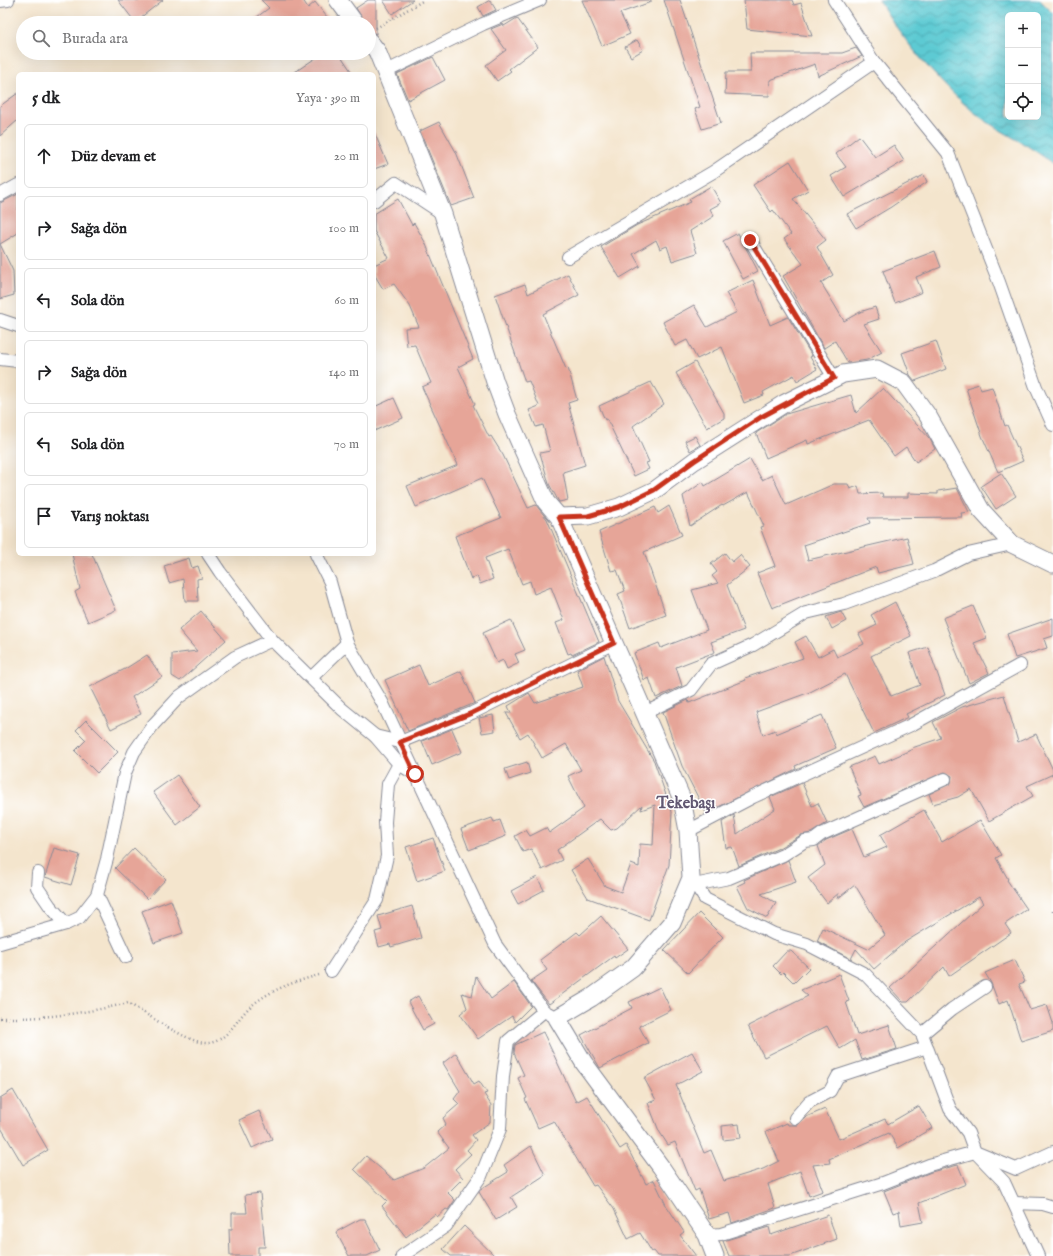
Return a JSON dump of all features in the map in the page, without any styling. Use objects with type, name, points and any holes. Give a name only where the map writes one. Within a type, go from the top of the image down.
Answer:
[{"type":"street","points":[[0,1],[8,0]]},
{"type":"street","points":[[338,0],[350,16]]},
{"type":"street","points":[[385,72],[483,24],[540,0]]},
{"type":"street","points":[[834,0],[874,62],[948,153],[999,282],[1036,387],[1053,425]]},
{"type":"street","points":[[376,51],[443,214],[495,382],[507,414],[546,502],[559,517],[682,799],[688,831],[692,882],[672,923],[633,968],[591,998],[551,1014],[508,1041],[503,1076],[500,1129],[481,1176],[446,1226],[402,1256]]},
{"type":"street","points":[[568,257],[713,172],[874,62]]},
{"type":"street","points":[[376,199],[396,183],[443,214]]},
{"type":"street","points":[[0,195],[16,186]]},
{"type":"street","points":[[750,240],[834,378]]},
{"type":"street","points":[[0,320],[16,325]]},
{"type":"street","points":[[0,359],[16,361]]},
{"type":"street","points":[[559,517],[588,516],[619,507],[654,490],[694,461],[761,417],[843,374],[877,369],[904,383],[928,416],[981,510],[1012,544],[1053,564]]},
{"type":"street","points":[[645,713],[691,690],[711,664],[753,645],[806,613],[844,604],[934,572],[968,554],[1012,544]]},
{"type":"street","points":[[209,556],[272,640],[312,677],[342,709],[375,736],[399,764],[415,774]]},
{"type":"street","points":[[317,556],[330,582],[347,643],[382,702],[495,944],[551,1014],[584,1063],[661,1167],[707,1235],[715,1256]]},
{"type":"street","points":[[0,943],[66,924],[79,918],[97,895],[107,859],[124,773],[134,752],[145,736],[179,697],[235,657],[272,640]]},
{"type":"street","points":[[312,677],[347,643]]},
{"type":"street","points":[[375,736],[400,742],[472,713],[614,643]]},
{"type":"street","points":[[688,831],[753,797],[910,725],[1020,665]]},
{"type":"street","points":[[331,971],[377,900],[387,856],[385,822],[388,784],[399,764]]},
{"type":"street","points":[[692,882],[736,875],[783,855],[805,841],[814,840],[822,834],[945,779]]},
{"type":"street","points":[[38,873],[37,887],[50,906],[66,924]]},
{"type":"street","points":[[692,882],[705,899],[711,903],[774,934],[807,944],[865,974],[922,1034],[950,1109],[968,1134],[974,1152],[1004,1182],[1038,1256]]},
{"type":"street","points":[[97,895],[126,957]]},
{"type":"street","points":[[922,1034],[952,1009],[985,987]]},
{"type":"street","points":[[795,1118],[809,1102],[830,1091],[838,1076],[927,1047]]},
{"type":"street","points":[[707,1235],[721,1234],[883,1183],[929,1165],[974,1152],[1016,1169]]},
{"type":"street","points":[[1004,1182],[1016,1169],[1053,1152]]},
{"type":"street","points":[[1014,1203],[1043,1204],[1053,1207]]},
{"type":"path","points":[[376,32],[424,0]]},
{"type":"path","points":[[0,1018],[30,1019],[99,1010],[128,1003],[177,1032],[204,1043],[220,1040],[250,1007],[282,986],[331,971]]},
{"type":"water","points":[[879,0],[1040,0],[1053,13],[1053,164],[1036,151],[983,119],[969,108],[940,80],[899,31]]},
{"type":"building","points":[[118,0],[163,0],[143,16],[130,16]]},
{"type":"building","points":[[261,0],[303,0],[308,8],[315,2],[326,16],[258,16],[269,8]]},
{"type":"building","points":[[368,0],[376,0],[376,16],[361,16],[356,8]]},
{"type":"building","points":[[383,0],[413,0],[392,14]]},
{"type":"building","points":[[490,0],[496,10],[483,16],[478,7]]},
{"type":"building","points":[[582,0],[651,0],[651,2],[620,13],[630,34],[602,46]]},
{"type":"building","points":[[664,0],[680,0],[721,123],[702,129],[695,109],[700,107]]},
{"type":"building","points":[[744,0],[792,0],[794,5],[801,3],[812,36],[747,29]]},
{"type":"building","points":[[517,18],[538,47],[509,69],[511,71],[497,81],[486,65],[506,50],[491,29],[503,24],[504,26]]},
{"type":"building","points":[[637,40],[643,50],[631,57],[625,47]]},
{"type":"building","points":[[856,48],[862,56],[818,76],[815,64],[770,80],[769,96],[725,94],[726,72],[751,72],[750,53],[842,53]]},
{"type":"building","points":[[433,57],[445,80],[408,100],[397,74]]},
{"type":"building","points":[[313,60],[344,60],[352,72],[295,72]]},
{"type":"building","points":[[16,94],[16,122],[0,136],[0,106]]},
{"type":"building","points":[[439,122],[456,152],[474,198],[451,206],[420,131]]},
{"type":"building","points":[[859,136],[875,157],[894,145],[904,161],[844,197],[831,176],[846,167],[836,154]]},
{"type":"building","points":[[376,137],[388,164],[376,168]]},
{"type":"building","points":[[790,161],[808,190],[793,199],[826,240],[817,247],[833,275],[821,283],[844,321],[860,312],[875,307],[879,319],[864,324],[882,352],[867,360],[848,363],[835,341],[824,348],[783,276],[803,264],[784,239],[791,234],[773,210],[771,212],[753,185]]},
{"type":"building","points":[[924,175],[927,182],[891,207],[856,228],[847,214]]},
{"type":"building","points":[[711,186],[721,203],[710,209],[714,216],[690,231],[697,253],[672,261],[667,246],[660,249],[656,240],[633,254],[640,266],[620,278],[601,247],[637,225],[691,202],[689,199]]},
{"type":"building","points":[[16,195],[16,234],[0,244],[0,203]]},
{"type":"building","points":[[398,199],[412,225],[414,223],[425,242],[473,359],[458,367],[475,404],[473,405],[489,437],[491,436],[503,455],[528,508],[536,505],[547,519],[599,642],[572,655],[571,653],[568,654],[556,623],[564,620],[551,587],[534,594],[530,581],[522,584],[508,549],[485,558],[493,579],[480,584],[477,576],[471,579],[455,536],[501,518],[482,478],[416,507],[407,486],[458,465],[422,387],[431,383],[415,345],[407,346],[405,328],[419,327],[410,306],[394,284],[383,289],[376,277],[376,264],[389,258],[376,235],[376,213]]},
{"type":"building","points":[[738,233],[758,271],[743,279],[723,241]]},
{"type":"building","points":[[0,244],[13,271],[14,295],[0,299]]},
{"type":"building","points":[[935,251],[941,267],[916,277],[922,292],[895,303],[883,271]]},
{"type":"building","points":[[568,274],[579,295],[543,314],[566,369],[568,368],[577,400],[568,403],[585,465],[563,472],[568,500],[559,502],[549,484],[540,453],[550,451],[543,425],[536,427],[529,410],[539,406],[529,381],[525,382],[495,295],[525,284],[528,294]]},
{"type":"building","points":[[753,280],[770,325],[788,317],[812,356],[810,357],[817,369],[797,381],[794,375],[763,392],[764,395],[744,403],[722,347],[697,359],[687,340],[675,346],[663,322],[694,305],[707,327],[737,312],[726,293]]},
{"type":"building","points":[[936,341],[946,369],[915,381],[910,375],[902,353]]},
{"type":"building","points":[[695,362],[724,413],[724,418],[707,428],[676,373]]},
{"type":"building","points":[[651,382],[664,404],[633,426],[649,462],[646,463],[649,469],[634,476],[607,419],[605,420],[599,406]]},
{"type":"building","points":[[979,384],[981,390],[992,387],[1005,426],[1007,425],[1023,461],[998,472],[982,436],[966,388]]},
{"type":"building","points":[[883,388],[930,439],[935,449],[916,462],[906,447],[894,456],[869,420],[808,444],[807,440],[766,458],[756,433],[786,414],[851,395],[856,413]]},
{"type":"building","points":[[394,398],[403,418],[376,430],[376,406]]},
{"type":"building","points":[[695,436],[700,445],[690,451],[685,441]]},
{"type":"building","points":[[750,459],[762,480],[772,475],[786,505],[834,484],[848,484],[850,489],[858,486],[860,494],[882,493],[883,497],[908,497],[908,493],[938,494],[938,491],[957,488],[969,512],[961,513],[962,517],[868,518],[870,523],[804,545],[808,560],[907,537],[914,564],[878,573],[876,567],[772,608],[757,573],[775,566],[760,527],[764,526],[748,492],[723,506],[722,505],[690,526],[683,496],[703,482],[705,486]]},
{"type":"building","points":[[1001,473],[1016,496],[996,509],[981,486]]},
{"type":"building","points":[[669,506],[682,535],[644,552],[666,615],[630,628],[618,594],[625,591],[617,570],[611,571],[599,532],[655,507],[658,513]]},
{"type":"building","points":[[725,553],[732,562],[740,555],[750,567],[727,585],[744,630],[711,642],[715,652],[676,667],[682,686],[656,698],[649,678],[644,680],[634,653],[659,643],[661,648],[707,630],[692,590],[718,583],[712,576],[717,572],[711,564]]},
{"type":"building","points":[[72,556],[93,556],[116,610],[88,622],[75,592],[80,589]]},
{"type":"building","points":[[189,558],[192,568],[198,566],[202,578],[197,579],[198,601],[185,601],[183,579],[169,583],[164,566]]},
{"type":"building","points":[[895,602],[911,636],[871,656],[891,696],[920,685],[909,653],[928,647],[945,695],[906,714],[908,717],[874,733],[845,674],[810,692],[756,712],[763,735],[775,730],[776,734],[822,715],[836,748],[795,766],[796,769],[706,813],[682,766],[663,712],[688,700],[689,703],[746,680],[745,678],[803,658],[795,642],[806,636],[818,657],[833,649],[837,657],[864,644],[859,634],[877,625],[871,615]]},
{"type":"building","points":[[973,606],[987,638],[974,643],[989,673],[969,683],[943,618]]},
{"type":"building","points":[[201,611],[226,640],[180,681],[172,676],[172,654],[197,651],[179,630]]},
{"type":"building","points":[[841,612],[846,621],[832,629],[826,617]]},
{"type":"building","points":[[1053,618],[1053,636],[1044,639],[1047,648],[1015,658],[1007,634]]},
{"type":"building","points":[[511,620],[525,650],[515,654],[519,663],[507,669],[503,660],[497,663],[483,633]]},
{"type":"building","points":[[147,655],[162,677],[132,697],[141,714],[111,729],[90,687],[125,669]]},
{"type":"building","points":[[604,656],[618,701],[654,761],[672,812],[669,865],[649,920],[588,898],[571,870],[588,859],[605,886],[621,892],[631,864],[639,867],[640,844],[653,845],[655,805],[641,810],[642,805],[617,828],[611,830],[600,819],[557,850],[562,860],[542,870],[531,849],[523,852],[515,836],[526,830],[530,836],[546,828],[549,833],[584,808],[568,776],[581,770],[566,744],[542,758],[528,733],[520,738],[506,713],[511,713],[508,706],[529,693],[535,703],[583,687],[577,670]]},
{"type":"building","points":[[419,665],[428,686],[461,671],[475,703],[408,731],[385,680]]},
{"type":"building","points":[[1004,695],[1018,742],[1036,734],[1053,770],[1053,774],[1027,786],[1033,796],[989,821],[971,789],[958,797],[933,804],[929,794],[951,783],[952,776],[945,772],[864,807],[858,796],[861,795],[849,767],[875,756],[879,764],[913,749],[912,748],[941,738],[933,722],[962,707]]},
{"type":"building","points":[[493,715],[495,731],[482,733],[479,718]]},
{"type":"building","points":[[86,720],[118,752],[97,773],[75,751],[86,740],[76,730]]},
{"type":"building","points":[[452,729],[462,752],[432,765],[422,741]]},
{"type":"building","points":[[527,762],[530,773],[509,780],[505,769]]},
{"type":"building","points":[[177,775],[200,807],[177,825],[153,792]]},
{"type":"building","points":[[802,783],[812,806],[818,803],[827,823],[811,833],[801,835],[779,848],[739,866],[732,847],[726,848],[722,822],[734,815],[737,834],[775,809],[770,797]]},
{"type":"building","points":[[924,810],[942,842],[980,820],[1001,855],[996,858],[1008,879],[1007,880],[1027,909],[1005,924],[1011,933],[949,976],[944,967],[908,1002],[903,1002],[890,988],[983,903],[979,897],[905,942],[874,969],[856,949],[851,959],[817,941],[823,928],[868,949],[885,935],[855,885],[837,899],[839,893],[827,903],[808,878],[825,865],[818,846],[826,840],[852,829],[864,857],[887,847],[880,835]]},
{"type":"building","points":[[492,818],[494,822],[500,820],[506,836],[469,850],[461,829]]},
{"type":"building","points":[[433,838],[445,871],[417,881],[406,847]]},
{"type":"building","points":[[54,848],[80,855],[71,885],[45,877]]},
{"type":"building","points":[[134,848],[166,879],[147,899],[115,868]]},
{"type":"building","points":[[788,860],[796,882],[761,894],[776,903],[767,918],[748,908],[737,886],[745,882],[744,880]]},
{"type":"building","points":[[537,877],[544,890],[518,904],[511,891]]},
{"type":"building","points":[[171,900],[183,933],[154,943],[142,911]]},
{"type":"building","points":[[412,906],[421,938],[391,947],[390,944],[379,947],[375,932],[382,930],[378,916]]},
{"type":"building","points":[[699,913],[723,937],[688,973],[664,950]]},
{"type":"building","points":[[601,916],[628,949],[615,958],[614,956],[549,1004],[531,981],[547,970],[540,960],[577,932],[580,935]]},
{"type":"building","points":[[787,951],[791,951],[809,968],[794,983],[783,972],[781,974],[773,966]]},
{"type":"building","points":[[1015,960],[1025,982],[1019,984],[1030,1010],[1047,1005],[1053,1023],[1053,1031],[1021,1041],[1008,1000],[999,1004],[991,983],[985,973]]},
{"type":"building","points":[[839,974],[849,1001],[846,1002],[857,1035],[889,1025],[897,1049],[862,1060],[855,1040],[840,1049],[827,1026],[764,1057],[748,1026],[808,996],[801,990]]},
{"type":"building","points":[[476,976],[491,999],[514,982],[531,1006],[515,1022],[512,1016],[478,1039],[460,1014],[467,1008],[462,993],[472,996]]},
{"type":"building","points":[[660,987],[671,1010],[639,1026],[648,1043],[600,1068],[581,1035],[632,1008],[629,1002]]},
{"type":"building","points":[[418,996],[434,1024],[423,1030],[408,1002]]},
{"type":"building","points":[[543,1032],[576,1102],[587,1096],[620,1149],[626,1145],[646,1184],[654,1180],[666,1205],[684,1232],[680,1235],[696,1256],[658,1256],[654,1251],[652,1252],[640,1233],[628,1239],[614,1209],[596,1185],[593,1186],[554,1121],[538,1128],[525,1099],[527,1098],[518,1078],[524,1075],[514,1053],[515,1045]]},
{"type":"building","points":[[692,1052],[703,1071],[676,1085],[704,1153],[711,1150],[724,1181],[763,1169],[779,1161],[766,1132],[787,1123],[788,1125],[798,1125],[806,1117],[825,1109],[839,1139],[885,1119],[888,1124],[919,1106],[932,1128],[898,1148],[889,1133],[829,1159],[830,1163],[813,1165],[823,1191],[809,1196],[800,1171],[768,1184],[775,1208],[732,1223],[729,1213],[709,1219],[699,1189],[695,1191],[675,1142],[668,1145],[659,1131],[648,1103],[656,1100],[644,1078]]},
{"type":"building","points":[[456,1053],[474,1084],[479,1081],[487,1093],[484,1094],[491,1105],[490,1122],[472,1135],[476,1140],[467,1150],[471,1154],[455,1169],[463,1178],[448,1193],[455,1200],[448,1210],[446,1209],[437,1217],[435,1214],[406,1237],[382,1206],[387,1201],[354,1169],[366,1156],[394,1180],[424,1168],[449,1148],[437,1132],[446,1124],[443,1118],[459,1104],[454,1099],[460,1091],[443,1063]]},
{"type":"building","points":[[13,1090],[48,1150],[23,1165],[0,1126],[0,1098]]},
{"type":"building","points":[[259,1111],[272,1139],[252,1148],[239,1120]]},
{"type":"building","points":[[739,1124],[741,1138],[723,1140],[722,1126]]},
{"type":"building","points":[[531,1146],[545,1175],[511,1197],[517,1207],[496,1220],[479,1192],[481,1189],[508,1172],[504,1165]]},
{"type":"building","points":[[958,1165],[966,1184],[919,1203],[923,1222],[901,1226],[899,1211],[893,1213],[884,1191],[931,1172]]},
{"type":"building","points":[[260,1193],[265,1247],[258,1247],[258,1256],[230,1256],[229,1229],[232,1229],[232,1213],[247,1213],[245,1195]]},
{"type":"building","points":[[828,1215],[837,1239],[790,1256],[729,1256],[723,1241],[769,1227],[771,1235]]},
{"type":"building","points":[[360,1219],[365,1219],[380,1250],[367,1256],[349,1256],[336,1232]]},
{"type":"building","points":[[464,1226],[495,1256],[451,1256],[443,1249]]},
{"type":"district","name":"Tekebaşı","points":[[686,802]]},
{"type":"route","points":[[415,774],[400,742],[472,713],[614,643],[559,517],[588,516],[619,507],[654,490],[694,461],[761,417],[834,378],[750,240]]}]
